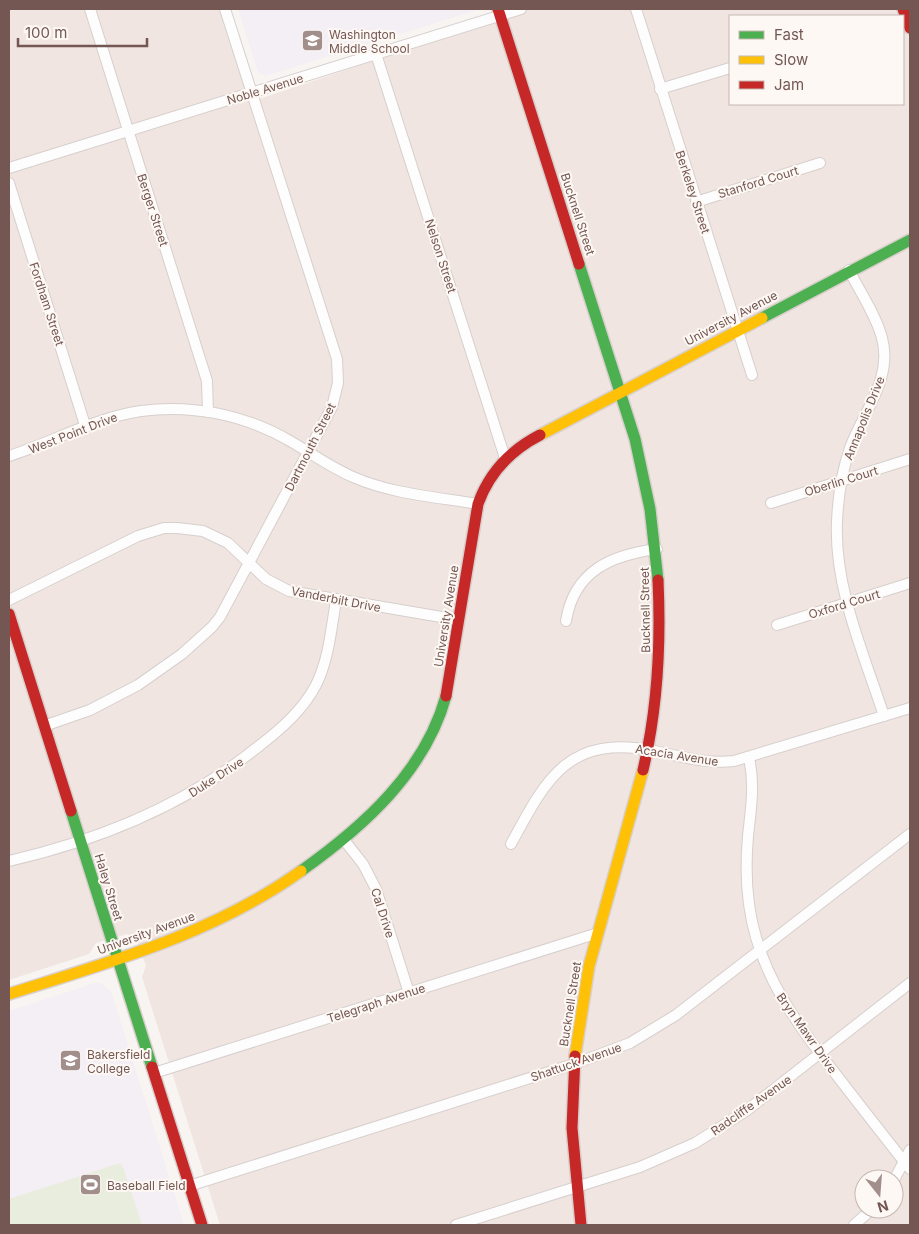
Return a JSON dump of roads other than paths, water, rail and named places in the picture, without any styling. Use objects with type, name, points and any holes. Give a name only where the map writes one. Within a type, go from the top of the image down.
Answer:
[{"type":"street","name":"Berger Street","points":[[90,9],[207,381],[208,412]]},
{"type":"street","name":"Dartmouth Street","points":[[44,726],[115,698],[161,670],[208,632],[220,617],[332,407],[338,383],[338,370],[225,9]]},
{"type":"street","name":"Noble Avenue","points":[[9,168],[376,54],[499,12],[521,9]]},
{"type":"street","name":"Berkeley Street","points":[[636,9],[752,375]]},
{"type":"street","name":"Bucknell Street","points":[[499,12],[621,391],[644,472],[657,549],[660,653],[648,750],[598,933],[582,1003],[574,1064],[572,1136],[581,1225]]},
{"type":"street","points":[[904,17],[910,28]]},
{"type":"street","name":"Nelson Street","points":[[376,54],[505,458]]},
{"type":"street","points":[[660,89],[729,68]]},
{"type":"street","name":"Stanford Court","points":[[696,202],[820,163]]},
{"type":"street","name":"Fordham Street","points":[[9,183],[86,426]]},
{"type":"street","name":"University Avenue","points":[[9,994],[170,942],[226,916],[278,886],[344,840],[384,803],[406,777],[433,733],[450,681],[478,504],[487,481],[505,458],[526,442],[849,270],[910,240]]},
{"type":"street","name":"Annapolis Drive","points":[[849,270],[878,327],[885,354],[878,390],[859,425],[841,481],[837,517],[838,546],[848,602],[884,716]]},
{"type":"street","name":"West Point Drive","points":[[9,456],[45,444],[86,426],[143,411],[167,409],[208,412],[246,421],[269,430],[334,468],[372,484],[478,504]]},
{"type":"street","name":"Oberlin Court","points":[[771,503],[910,459]]},
{"type":"street","name":"Vanderbilt Drive","points":[[9,600],[138,536],[164,528],[190,528],[215,536],[228,543],[266,579],[289,591],[336,601],[459,620]]},
{"type":"street","points":[[566,621],[576,591],[593,571],[618,556],[657,549]]},
{"type":"street","name":"Oxford Court","points":[[777,625],[910,583]]},
{"type":"street","name":"Duke Drive","points":[[9,861],[80,841],[137,820],[192,793],[244,758],[285,724],[307,699],[322,672],[336,601]]},
{"type":"street","name":"Haley Street","points":[[9,614],[202,1225]]},
{"type":"street","name":"Acacia Avenue","points":[[512,844],[544,785],[565,765],[578,757],[606,748],[631,747],[719,763],[749,758],[910,708]]},
{"type":"street","name":"Bryn Mawr Drive","points":[[749,758],[754,790],[748,835],[747,883],[749,906],[760,951],[779,994],[820,1053],[907,1166]]},
{"type":"street","name":"Shattuck Avenue","points":[[189,1186],[574,1064],[622,1047],[676,1016],[910,834]]},
{"type":"street","name":"Cal Drive","points":[[344,840],[363,864],[373,882],[409,993]]},
{"type":"street","name":"Telegraph Avenue","points":[[154,1073],[598,933]]},
{"type":"street","name":"Radcliffe Avenue","points":[[456,1225],[640,1167],[695,1143],[746,1111],[910,983]]},
{"type":"street","points":[[907,1166],[910,1150]]},
{"type":"place","name":"Washington Middle School","points":[[313,41]]},
{"type":"place","name":"Bakersfield College","points":[[71,1061]]},
{"type":"place","name":"Baseball Field","points":[[91,1185]]}]
